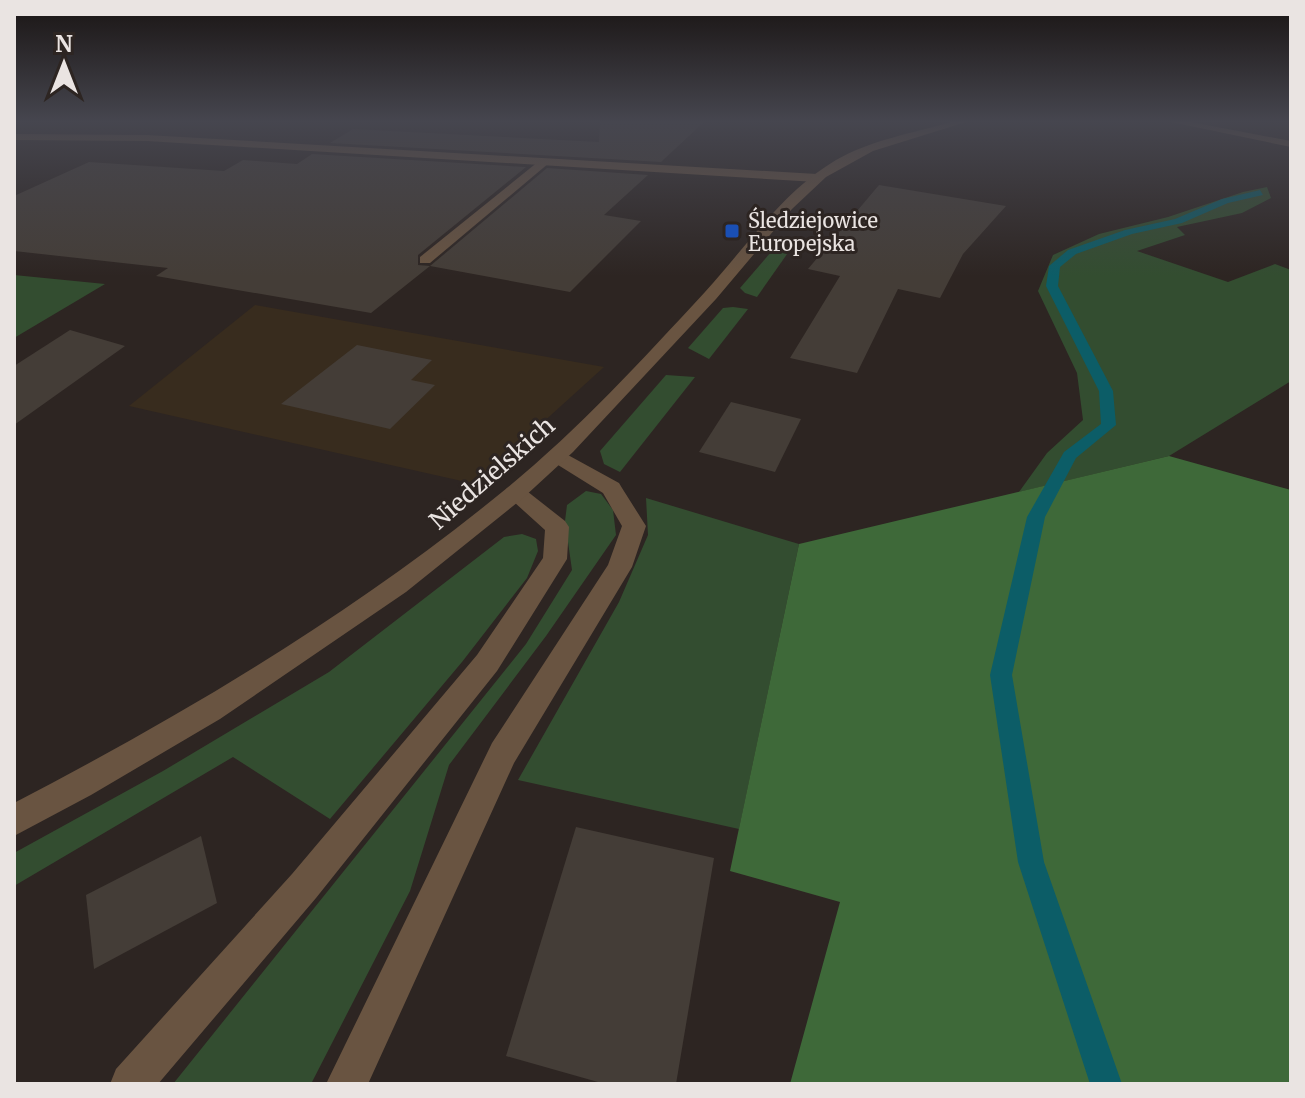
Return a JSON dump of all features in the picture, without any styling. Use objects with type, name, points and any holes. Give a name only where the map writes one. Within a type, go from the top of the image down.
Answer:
[{"type":"street","points":[[425,260],[531,173]]},
{"type":"street","points":[[775,173],[817,178]]},
{"type":"street","name":"Niedzielskich","points":[[14,820],[265,678],[410,576],[515,493],[557,455],[824,173]]},
{"type":"street","points":[[347,1084],[503,753],[620,567],[634,526],[611,488],[557,455]]},
{"type":"street","points":[[131,1084],[304,886],[487,663],[555,559],[557,527],[515,493]]},
{"type":"shaded area","points":[[255,305],[604,367],[475,484],[129,406]]},
{"type":"green space","points":[[1267,187],[1271,198],[1242,213],[1177,227],[1185,235],[1137,251],[1228,282],[1275,264],[1291,270],[1291,381],[1169,456],[1019,492],[1047,453],[1083,420],[1077,373],[1038,291],[1053,255],[1099,234]]},
{"type":"green space","points":[[778,244],[792,247],[757,297],[745,293],[740,288]]},
{"type":"green space","points":[[14,275],[105,284],[14,338]]},
{"type":"green space","points":[[723,308],[748,309],[709,359],[688,348]]},
{"type":"green space","points":[[666,375],[695,377],[620,472],[604,464],[600,451]]},
{"type":"green space","points":[[1169,456],[1291,490],[1291,1084],[790,1084],[840,902],[730,871],[799,544]]},
{"type":"green space","points":[[586,491],[601,494],[613,510],[616,535],[546,636],[449,765],[410,891],[311,1084],[173,1084],[526,644],[572,570],[565,521],[567,505]]},
{"type":"green space","points":[[646,498],[799,544],[739,829],[518,780],[619,602],[648,535]]},
{"type":"green space","points":[[522,534],[536,539],[538,551],[527,578],[462,662],[330,819],[233,757],[14,886],[14,853],[163,771],[329,672],[504,537]]},
{"type":"building","points":[[64,173],[518,173],[418,255],[418,265],[430,266],[371,313],[156,276],[168,268],[14,251],[14,196]]},
{"type":"building","points":[[541,173],[648,175],[604,215],[641,221],[570,292],[430,266]]},
{"type":"building","points":[[879,185],[1006,206],[963,254],[940,298],[898,289],[857,373],[790,358],[840,276],[808,269]]},
{"type":"building","points":[[70,330],[125,346],[14,425],[14,366]]},
{"type":"building","points":[[357,345],[432,360],[411,380],[435,385],[390,429],[281,404]]},
{"type":"building","points":[[731,402],[801,419],[775,472],[699,452]]},
{"type":"building","points":[[576,827],[714,858],[676,1084],[605,1084],[506,1056]]},
{"type":"building","points":[[201,836],[217,903],[94,969],[86,895]]},
{"type":"waterway","points":[[1106,1084],[1031,862],[1001,675],[1036,517],[1070,455],[1109,425],[1106,391],[1052,286],[1055,266],[1072,252],[1129,232],[1178,221],[1225,201],[1260,193]]},
{"type":"place","name":"Śledziejowice Europejska","points":[[732,231]]}]
